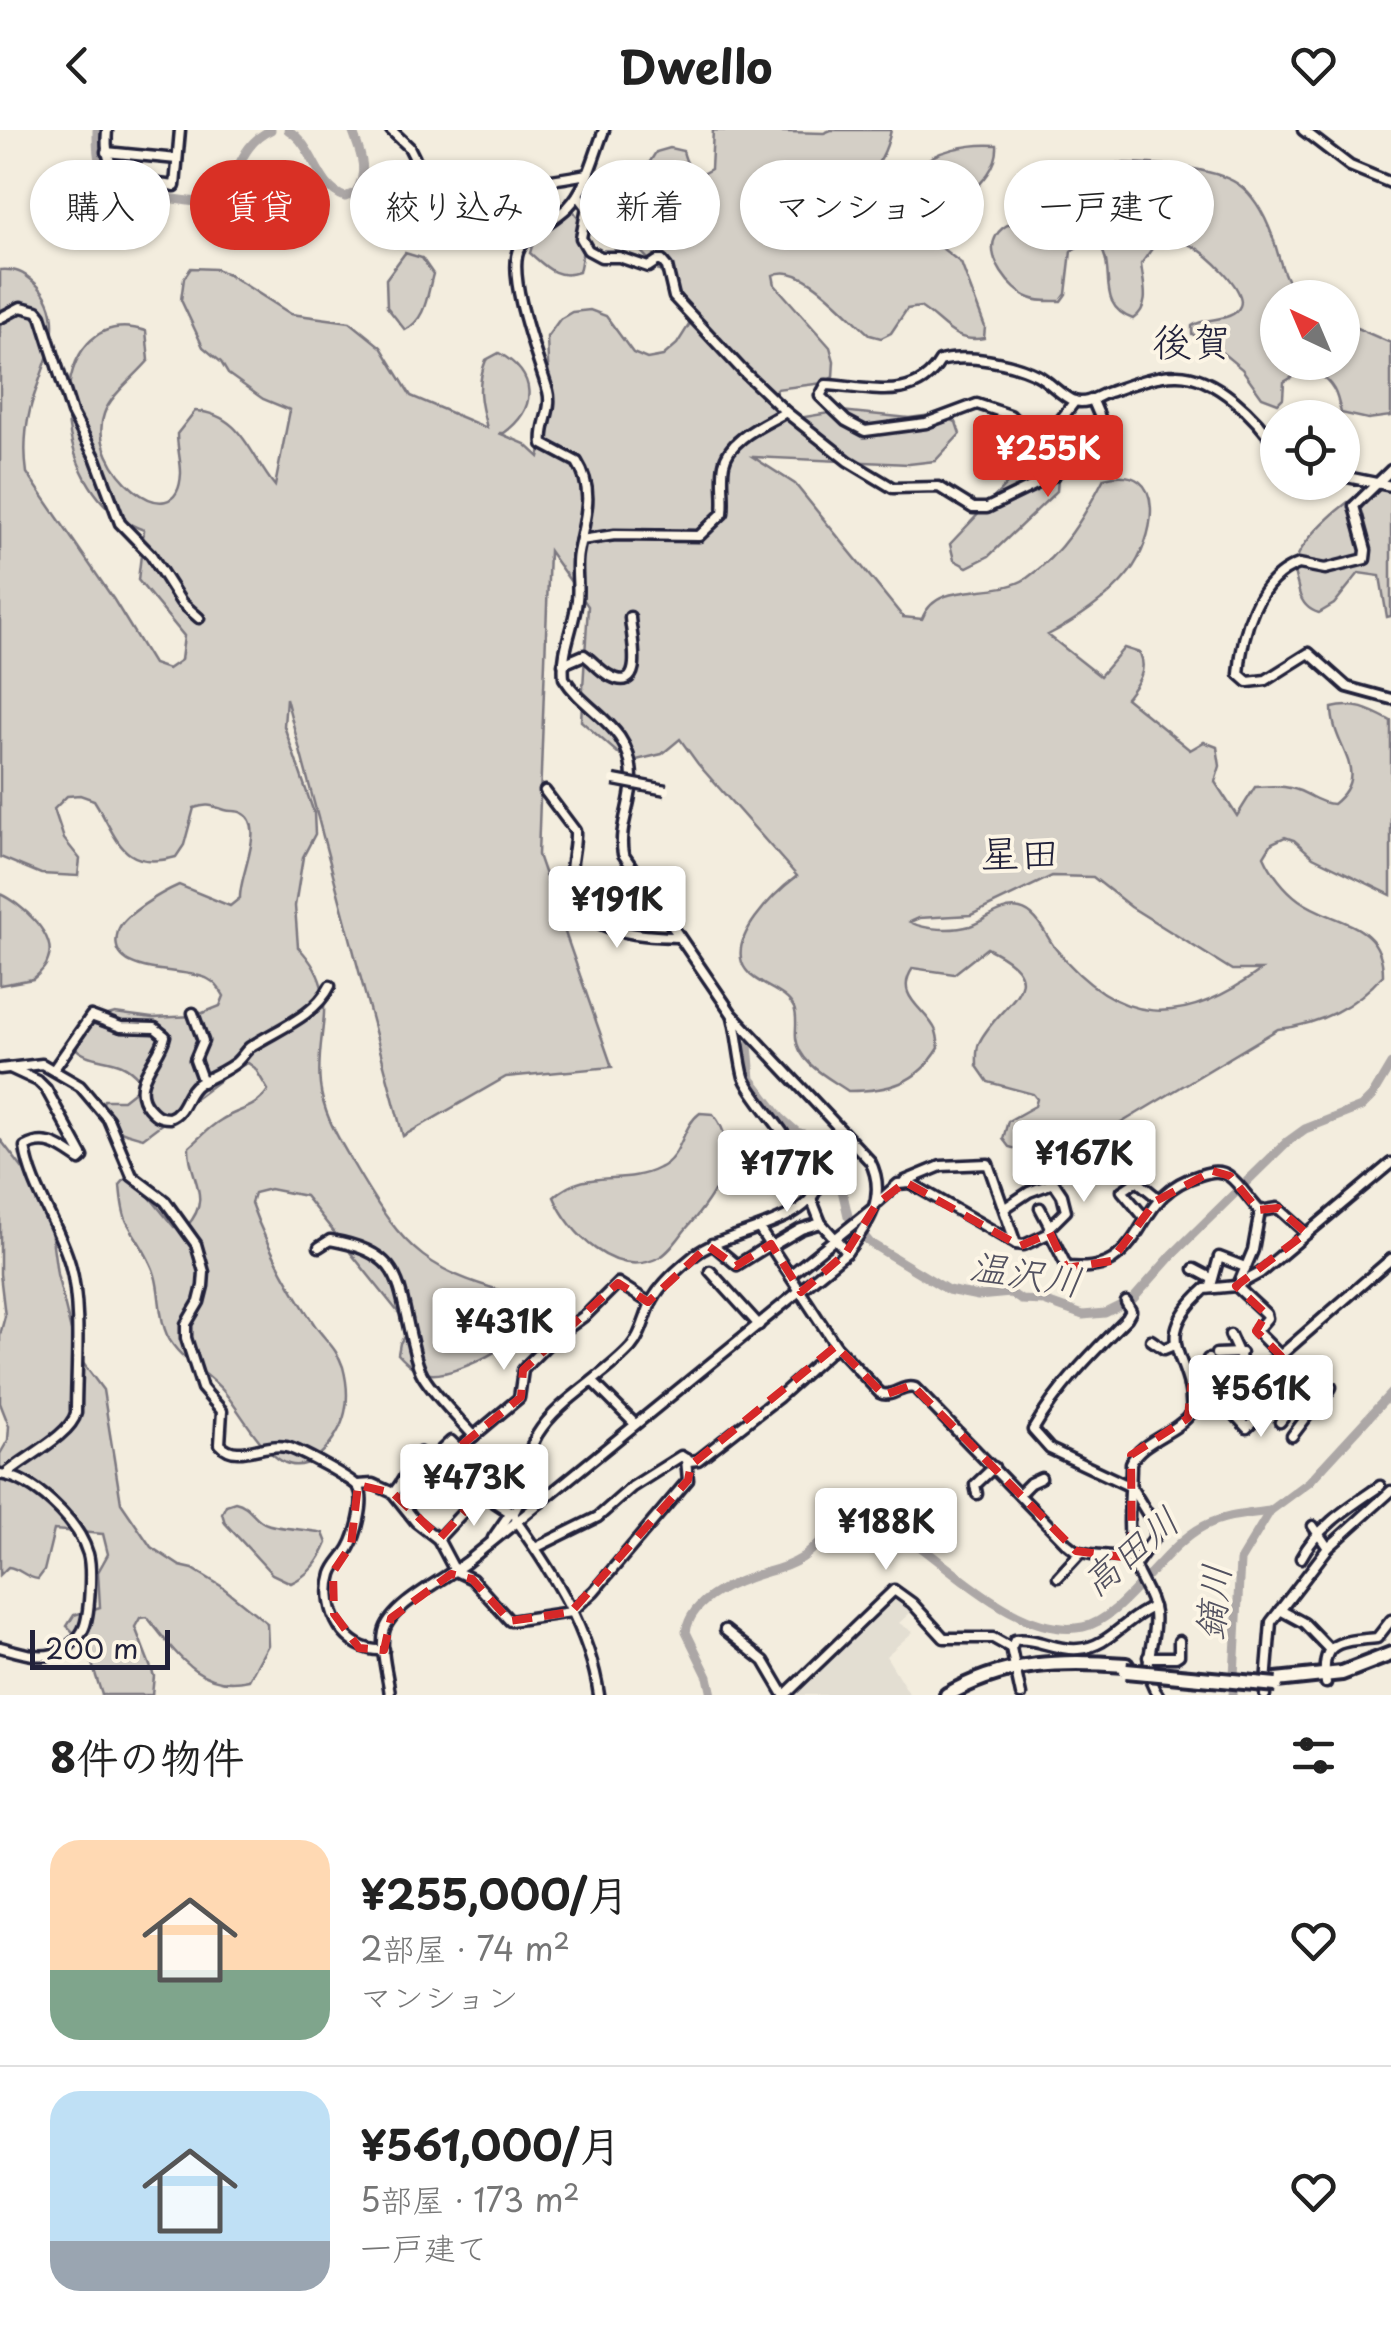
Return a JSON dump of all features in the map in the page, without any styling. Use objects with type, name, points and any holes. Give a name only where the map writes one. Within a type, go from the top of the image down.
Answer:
[{"type":"highway","points":[[1326,1680],[1391,1654]]},
{"type":"highway","points":[[947,1695],[1015,1670],[1126,1668],[1273,1687],[1359,1676],[1391,1662]]},
{"type":"highway","points":[[958,1695],[1015,1670]]},
{"type":"street","points":[[107,130],[106,152],[114,172],[122,178],[174,186],[180,131],[168,130]]},
{"type":"street","points":[[392,130],[409,147],[424,177],[440,182],[516,184],[580,175]]},
{"type":"street","points":[[592,160],[604,130]]},
{"type":"street","points":[[1303,130],[1350,166],[1391,184]]},
{"type":"street","points":[[106,152],[177,159]]},
{"type":"street","points":[[390,1695],[384,1632],[402,1606],[456,1571],[514,1517],[847,1252],[875,1206],[878,1183],[870,1160],[732,1014],[623,854],[620,838],[632,774],[624,746],[612,726],[569,686],[563,664],[577,602],[576,565],[588,506],[583,472],[577,462],[543,444],[541,434],[550,406],[548,392],[524,317],[516,264],[521,245],[566,209],[580,190]]},
{"type":"street","points":[[578,194],[588,212],[581,238],[588,250],[644,267],[659,260],[664,263],[675,299],[786,412],[880,482],[902,490],[939,487],[965,504],[981,508],[1000,503],[1052,476],[1102,431],[1093,401]]},
{"type":"street","points":[[0,318],[21,307],[41,316],[72,413],[96,458],[120,524],[152,556],[165,582],[199,618]]},
{"type":"street","points":[[1075,401],[1058,422],[1035,437],[1010,415],[977,404],[926,423],[865,430],[846,421],[820,396],[826,385],[905,391],[920,384],[940,361],[972,357],[1037,375],[1075,401],[1093,401]]},
{"type":"street","points":[[1093,401],[1097,396],[1163,377],[1190,377],[1226,395],[1260,423]]},
{"type":"street","points":[[582,540],[615,535],[692,536],[708,531],[723,513],[724,466],[729,452],[748,434],[786,412]]},
{"type":"street","points":[[1391,470],[1354,506],[1365,560],[1325,568],[1299,564],[1276,578],[1254,611],[1238,674],[1248,682],[1266,680],[1309,653],[1347,688],[1391,699]]},
{"type":"street","points":[[1360,481],[1391,486]]},
{"type":"street","points":[[563,664],[584,656],[613,678],[626,678],[636,655],[630,618]]},
{"type":"street","points":[[614,780],[666,790]]},
{"type":"street","points":[[545,792],[574,831],[571,879],[581,908],[614,930],[677,937]]},
{"type":"street","points":[[54,1069],[92,1016],[122,1027],[155,1028],[165,1036],[164,1043],[148,1067],[142,1092],[144,1102],[158,1117],[176,1116],[190,1091],[239,1061],[247,1049],[275,1030],[292,1024],[321,1004],[330,986]]},
{"type":"street","points":[[193,1013],[202,1041],[195,1060],[203,1082]]},
{"type":"street","points":[[514,1517],[525,1490],[530,1451],[538,1434],[558,1411],[632,1346],[650,1312],[650,1303],[688,1262],[712,1244],[760,1230],[811,1198],[818,1183],[818,1170],[805,1151],[784,1134],[744,1078],[732,1014]]},
{"type":"street","points":[[4,1068],[32,1063],[54,1069],[80,1086],[108,1119],[132,1176],[165,1202],[196,1244],[204,1272],[199,1302],[186,1324],[186,1338],[202,1388],[222,1411],[220,1444],[229,1453],[282,1446],[358,1485],[362,1498],[351,1546],[333,1572],[330,1598],[350,1642],[359,1648],[384,1650]]},
{"type":"street","points":[[3,1474],[65,1430],[74,1422],[76,1413],[76,1296],[72,1271],[43,1204],[26,1147],[50,1142],[80,1160],[83,1157],[46,1088],[4,1068]]},
{"type":"street","points":[[1236,1286],[1260,1273],[1391,1163]]},
{"type":"street","points":[[790,1275],[898,1184],[942,1166],[988,1164],[1016,1244]]},
{"type":"street","points":[[1040,1208],[1068,1267],[1101,1266],[1119,1254],[1159,1199],[1191,1178],[1213,1172],[1230,1176],[1260,1211]]},
{"type":"street","points":[[904,1182],[1016,1244],[1024,1245],[1050,1230],[1066,1211],[1053,1181],[1006,1208]]},
{"type":"street","points":[[1144,1217],[1122,1191],[1125,1187],[1137,1181],[1159,1199]]},
{"type":"street","points":[[811,1198],[821,1222],[847,1252]]},
{"type":"street","points":[[1260,1211],[1278,1208],[1306,1233]]},
{"type":"street","points":[[1236,1286],[1253,1250],[1260,1211]]},
{"type":"street","points":[[712,1244],[735,1264],[743,1256],[821,1222]]},
{"type":"street","points":[[760,1230],[836,1346],[864,1378],[884,1395],[915,1388],[1053,1530],[1081,1552],[1134,1563]]},
{"type":"street","points":[[319,1247],[330,1240],[352,1245],[371,1251],[392,1268],[422,1375],[474,1436]]},
{"type":"street","points":[[1158,1695],[1149,1680],[1148,1657],[1155,1618],[1150,1594],[1134,1563],[1134,1455],[1181,1426],[1192,1413],[1189,1386],[1174,1344],[1180,1317],[1211,1282],[1219,1257],[1246,1267]]},
{"type":"street","points":[[1189,1386],[1271,1363],[1391,1259]]},
{"type":"street","points":[[1194,1269],[1211,1282],[1236,1286],[1266,1314],[1256,1331],[1281,1356]]},
{"type":"street","points":[[710,1271],[760,1325]]},
{"type":"street","points":[[458,1448],[518,1398],[523,1370],[618,1283],[650,1303]]},
{"type":"street","points":[[1128,1304],[1126,1318],[1048,1404],[1033,1430],[1050,1449],[1131,1487],[1155,1526],[1154,1538],[1134,1563]]},
{"type":"street","points":[[1230,1336],[1246,1370]]},
{"type":"street","points":[[1151,1340],[1164,1350],[1174,1344]]},
{"type":"street","points":[[535,1548],[598,1517],[678,1456],[698,1460],[779,1397],[836,1346]]},
{"type":"street","points":[[1206,1379],[1212,1357],[1240,1353]]},
{"type":"street","points":[[1271,1363],[1284,1386],[1314,1408]]},
{"type":"street","points":[[1235,1371],[1265,1410]]},
{"type":"street","points":[[1206,1379],[1246,1428],[1284,1386]]},
{"type":"street","points":[[594,1383],[635,1424]]},
{"type":"street","points":[[1292,1436],[1314,1408],[1319,1408],[1331,1388]]},
{"type":"street","points":[[1280,1422],[1299,1397]]},
{"type":"street","points":[[393,1493],[420,1453],[430,1460],[451,1441],[480,1471],[470,1485]]},
{"type":"street","points":[[434,1457],[450,1474],[514,1517],[552,1570],[596,1667],[599,1695]]},
{"type":"street","points":[[358,1485],[374,1484],[393,1493],[416,1522],[438,1539],[456,1571],[478,1585],[510,1621],[571,1612],[594,1591],[688,1480],[686,1459]]},
{"type":"street","points":[[977,1494],[975,1485],[994,1467]]},
{"type":"street","points":[[0,1647],[38,1655],[58,1653],[82,1632],[88,1590],[88,1554],[78,1534],[32,1484],[3,1474]]},
{"type":"street","points":[[1020,1494],[1041,1478]]},
{"type":"street","points":[[1273,1687],[1268,1633],[1280,1610],[1328,1548],[1389,1493],[1378,1483],[1316,1530],[1301,1558]]},
{"type":"street","points":[[438,1539],[481,1493]]},
{"type":"street","points":[[1316,1530],[1328,1548]]},
{"type":"street","points":[[1058,1577],[1081,1552]]},
{"type":"street","points":[[725,1630],[764,1661],[784,1695],[894,1590],[912,1603],[944,1638],[993,1638],[1010,1648]]},
{"type":"street","points":[[1021,1695],[1010,1648],[1015,1640],[1083,1648],[1114,1634],[1132,1618],[1153,1608]]},
{"type":"street","points":[[1280,1610],[1304,1624],[1330,1649]]},
{"type":"street","points":[[1326,1680],[1324,1654],[1352,1641],[1378,1638],[1391,1620]]},
{"type":"street","points":[[1148,1657],[1176,1657],[1179,1641]]},
{"type":"highlighted area","points":[[1213,1171],[1230,1176],[1258,1210],[1278,1208],[1306,1233],[1236,1286],[1266,1314],[1256,1331],[1281,1356],[1191,1386],[1188,1418],[1131,1455],[1132,1558],[1076,1551],[912,1385],[884,1395],[836,1346],[691,1465],[688,1480],[571,1612],[510,1621],[472,1579],[451,1574],[391,1618],[384,1650],[359,1648],[334,1614],[333,1572],[351,1545],[358,1485],[393,1493],[440,1538],[481,1493],[470,1485],[481,1471],[458,1448],[521,1397],[523,1370],[618,1283],[648,1302],[708,1246],[736,1266],[771,1244],[801,1292],[846,1253],[876,1205],[905,1182],[1020,1246],[1050,1233],[1066,1268],[1111,1261],[1156,1201]]},
{"type":"shaded area","points":[[713,130],[891,130],[880,160],[740,160],[740,250],[944,250],[961,263],[985,327],[984,338],[956,335],[920,307],[907,309],[891,333],[881,338],[870,335],[811,283],[785,273],[773,275],[775,285],[830,347],[834,361],[833,377],[823,383],[776,389],[775,400],[799,418],[841,411],[909,418],[939,414],[956,422],[960,434],[935,461],[909,464],[753,457],[795,484],[903,617],[922,619],[929,606],[940,598],[1014,584],[1040,568],[1072,533],[1104,478],[1125,476],[1139,482],[1148,493],[1151,508],[1150,525],[1137,560],[1101,600],[1048,635],[1100,676],[1124,648],[1140,653],[1142,672],[1126,698],[1190,750],[1204,742],[1217,747],[1220,766],[1215,782],[1237,816],[1255,787],[1289,788],[1333,804],[1344,792],[1350,770],[1332,708],[1356,707],[1391,721],[1391,895],[1313,857],[1285,837],[1272,843],[1264,856],[1279,880],[1299,900],[1354,926],[1375,944],[1383,975],[1336,1012],[1278,1029],[1101,1135],[1063,1152],[1032,1153],[1009,1147],[1003,1139],[1008,1121],[1035,1106],[1037,1099],[1033,1094],[988,1082],[977,1066],[979,1043],[1018,993],[1022,982],[1008,960],[987,948],[954,974],[913,968],[908,978],[909,995],[936,1031],[939,1048],[921,1070],[900,1083],[848,1091],[803,1055],[796,1038],[794,1008],[785,997],[751,975],[741,958],[742,945],[755,918],[797,876],[680,739],[662,754],[628,762],[581,721],[588,606],[549,551],[538,855],[612,1067],[506,1077],[403,1136],[286,698],[284,726],[314,813],[315,834],[303,857],[295,906],[298,947],[312,964],[324,997],[319,1065],[328,1116],[371,1194],[405,1239],[443,1269],[533,1299],[534,1312],[514,1338],[479,1361],[443,1373],[421,1372],[398,1354],[410,1327],[305,1196],[270,1189],[254,1193],[251,1203],[271,1250],[305,1310],[337,1354],[346,1386],[345,1414],[333,1439],[316,1458],[301,1465],[286,1463],[259,1440],[218,1385],[172,1344],[162,1320],[153,1268],[125,1218],[120,1185],[126,1178],[139,1184],[174,1227],[187,1226],[199,1205],[189,1147],[217,1123],[252,1105],[268,1090],[248,1063],[143,1138],[113,1127],[100,1112],[104,1100],[123,1100],[137,1089],[138,1078],[122,1065],[87,1055],[72,1044],[94,1019],[115,1013],[152,1018],[195,1016],[220,1006],[224,996],[208,979],[148,968],[123,957],[117,946],[118,931],[135,911],[179,885],[230,906],[240,898],[252,839],[249,819],[240,812],[210,806],[194,808],[184,845],[176,857],[143,860],[123,848],[94,800],[67,796],[54,809],[64,839],[80,859],[78,876],[41,874],[0,857],[0,270],[15,271],[31,279],[46,297],[52,313],[51,345],[27,426],[27,473],[153,664],[168,669],[181,660],[184,636],[138,580],[144,530],[110,510],[86,479],[72,443],[68,405],[73,370],[88,343],[112,329],[146,331],[149,360],[107,407],[102,435],[119,475],[150,500],[165,501],[176,493],[181,473],[177,434],[195,411],[224,419],[234,428],[275,486],[290,410],[263,399],[228,374],[221,362],[203,347],[181,300],[184,278],[191,268],[216,269],[228,274],[291,314],[350,322],[381,347],[411,396],[487,428],[481,378],[486,360],[499,353],[521,371],[528,392],[523,413],[504,433],[499,433],[525,444],[539,457],[550,413],[547,337],[560,319],[572,312],[590,310],[606,316],[633,353],[647,359],[663,356],[677,344],[689,325],[689,307],[640,250],[720,250],[720,160],[711,160]],"holes":[[[1052,876],[1093,877],[1131,907],[1232,970],[1261,970],[1204,1002],[1152,1010],[1127,1005],[1103,993],[1079,974],[1026,911],[1007,909],[956,929],[910,922],[971,915]]]},
{"type":"shaded area","points":[[997,145],[984,180],[984,160],[927,160],[953,149]]},
{"type":"shaded area","points":[[670,148],[683,151],[687,160],[651,160],[656,152]]},
{"type":"shaded area","points":[[1214,174],[1238,184],[1254,200],[1272,235],[1287,280],[1260,280],[1260,380],[1287,380],[1281,400],[1262,397],[1242,369],[1213,345],[1192,334],[1192,326],[1198,323],[1231,315],[1241,299],[1224,273],[1200,251],[1214,250]]},
{"type":"shaded area","points":[[571,208],[580,225],[579,272],[552,271],[530,253],[560,250],[560,217]]},
{"type":"shaded area","points":[[1004,227],[1004,250],[1073,250],[1066,294],[1061,301],[1033,299],[1015,288],[1001,272],[993,244]]},
{"type":"shaded area","points":[[1151,250],[1141,264],[1143,308],[1133,319],[1113,304],[1103,251]]},
{"type":"shaded area","points":[[405,253],[422,258],[433,274],[422,313],[405,330],[387,307],[386,279]]},
{"type":"shaded area","points":[[1360,329],[1391,343],[1391,416],[1360,417],[1360,400],[1338,400],[1327,380],[1360,380]]},
{"type":"shaded area","points":[[1054,465],[1057,491],[989,556],[967,567],[954,560],[950,544],[1022,468]]},
{"type":"shaded area","points":[[1391,486],[1391,616],[1387,617],[1380,576],[1359,573],[1334,604],[1319,613],[1312,610],[1299,592],[1294,571],[1297,558],[1323,523],[1351,500],[1360,500],[1360,494]]},
{"type":"shaded area","points":[[0,894],[27,912],[48,940],[47,963],[33,979],[0,985]]},
{"type":"shaded area","points":[[700,1113],[713,1114],[722,1129],[726,1160],[715,1190],[669,1250],[642,1263],[626,1262],[610,1257],[582,1238],[554,1197],[579,1182],[632,1176],[659,1168],[673,1157]]},
{"type":"shaded area","points":[[0,1139],[39,1190],[50,1223],[57,1274],[77,1355],[103,1390],[121,1503],[151,1547],[221,1586],[267,1623],[268,1645],[249,1680],[232,1682],[203,1675],[179,1655],[147,1617],[140,1618],[135,1627],[154,1676],[152,1695],[102,1695],[86,1645],[67,1626],[74,1615],[100,1607],[98,1572],[108,1554],[103,1534],[54,1530],[44,1571],[38,1579],[8,1567],[0,1575],[0,1454],[8,1440],[9,1426],[0,1403],[0,1335],[5,1316],[0,1274]]},
{"type":"shaded area","points":[[235,1502],[267,1524],[323,1533],[327,1543],[317,1562],[291,1583],[272,1574],[225,1523],[222,1513],[226,1505]]},
{"type":"shaded area","points":[[891,1596],[899,1596],[913,1610],[899,1623],[913,1632],[886,1656],[910,1695],[793,1695]]},
{"type":"waterway","points":[[97,130],[100,164],[111,184],[133,194],[195,202],[221,193],[250,146],[271,130]]},
{"type":"waterway","points":[[288,130],[304,146],[328,185],[345,197],[355,193],[362,177],[362,162],[352,130]]},
{"type":"waterway","name":"温沢川","points":[[748,1045],[751,1079],[780,1117],[797,1132],[817,1138],[834,1155],[848,1216],[870,1243],[948,1290],[978,1296],[1011,1293],[1021,1300],[1044,1301],[1083,1315],[1105,1313],[1133,1299],[1287,1142],[1305,1129],[1361,1107],[1391,1064]]},
{"type":"waterway","name":"鏑川","points":[[1233,1695],[1240,1561],[1270,1511],[1309,1482],[1391,1393]]},
{"type":"waterway","name":"高田川","points":[[712,1695],[708,1677],[686,1632],[697,1609],[717,1592],[798,1560],[838,1526],[854,1518],[877,1519],[889,1525],[991,1600],[1037,1623],[1060,1628],[1083,1627],[1113,1611],[1173,1550],[1204,1526],[1228,1517],[1270,1511]]},
{"type":"district","name":"後賀","points":[[1192,339]]},
{"type":"district","name":"星田","points":[[1020,851]]}]
